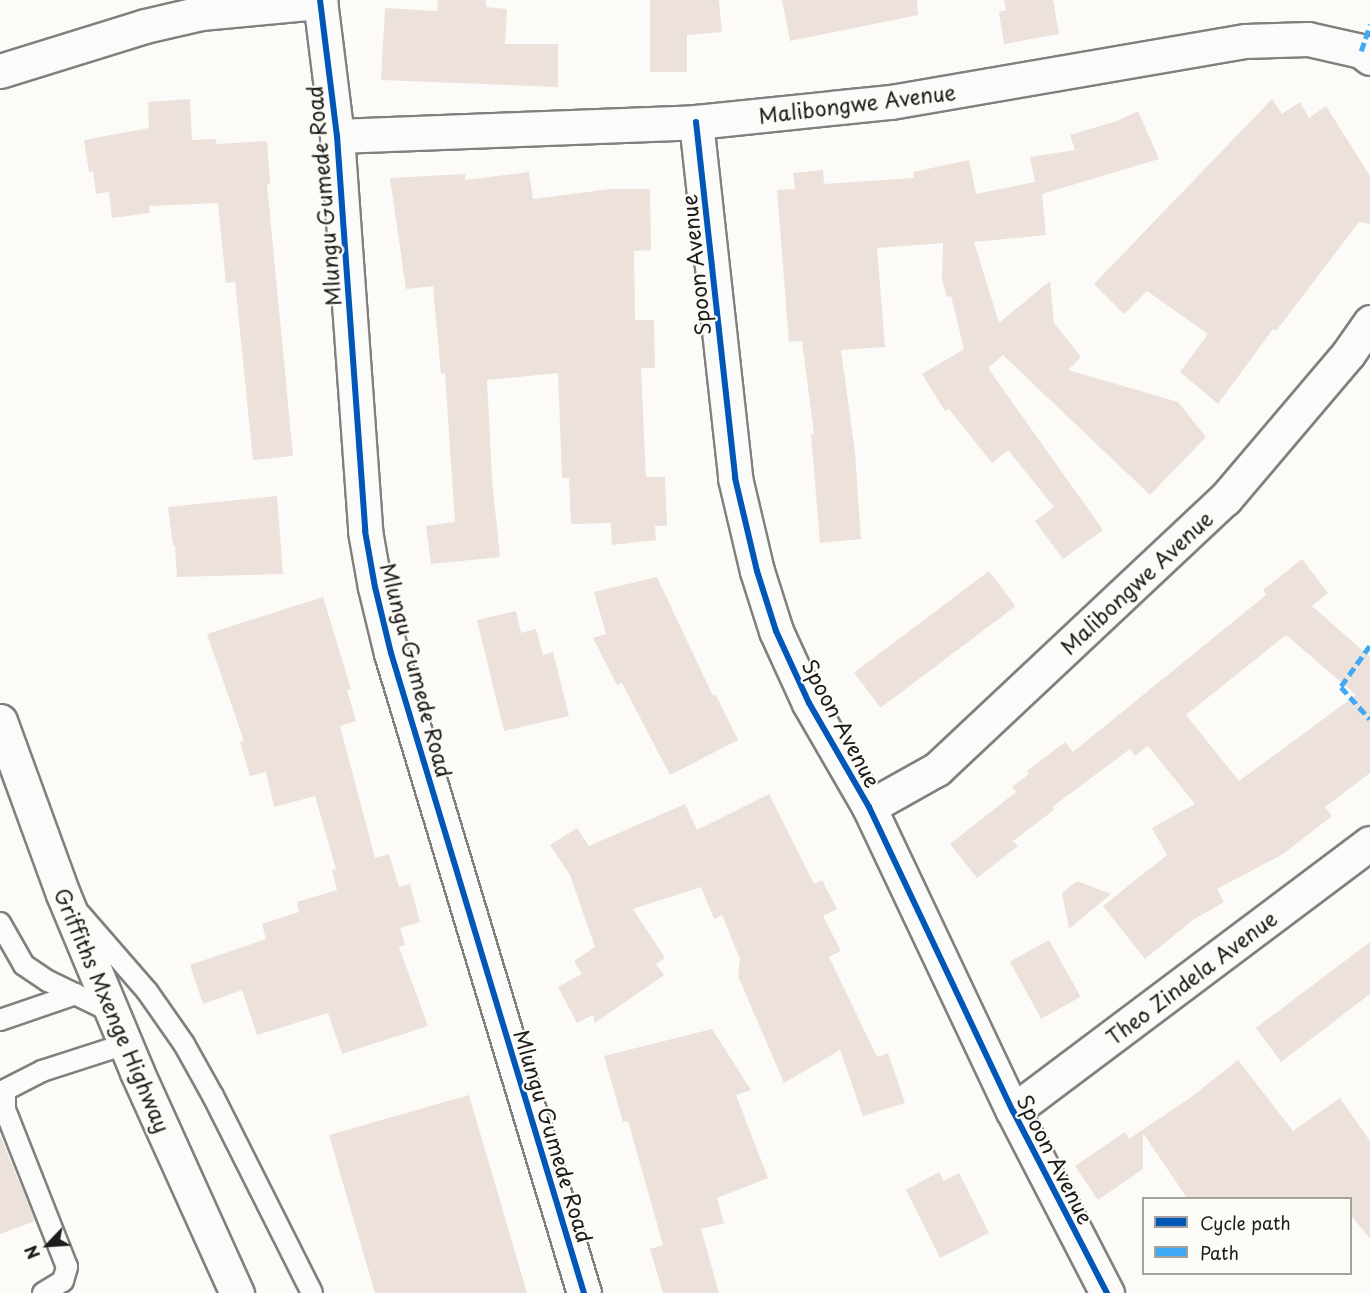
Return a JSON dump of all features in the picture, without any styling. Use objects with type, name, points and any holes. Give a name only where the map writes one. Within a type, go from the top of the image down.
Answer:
[{"type":"street","points":[[0,70],[145,26],[201,13],[320,1]]},
{"type":"street","name":"Mlungu Gumede Road","points":[[320,1],[337,136],[365,531],[375,587],[391,653],[584,1293]]},
{"type":"street","name":"Malibongwe Avenue","points":[[337,136],[696,122],[891,102],[1245,41],[1308,39],[1361,51],[1370,58]]},
{"type":"street","name":"Spoon Avenue","points":[[696,122],[735,478],[757,571],[777,631],[809,703],[869,807],[1013,1111],[1107,1293]]},
{"type":"street","name":"Malibongwe Avenue","points":[[869,807],[936,769],[1225,499],[1348,354],[1370,322]]},
{"type":"street","name":"Griffiths Mxenge Highway","points":[[0,721],[63,894],[112,1012],[237,1293]]},
{"type":"street","name":"Theo Zindela Avenue","points":[[1013,1111],[1370,843]]},
{"type":"lane","points":[[63,894],[147,991],[184,1044],[213,1096],[312,1293]]},
{"type":"lane","points":[[0,923],[24,965],[112,1012]]},
{"type":"lane","points":[[0,1020],[76,994]]},
{"type":"lane","points":[[43,1293],[63,1281],[68,1267],[4,1110],[3,1091],[42,1071],[126,1044]]},
{"type":"building","points":[[438,0],[486,0],[486,7],[507,9],[505,44],[558,44],[558,87],[381,80],[385,8],[437,11]]},
{"type":"building","points":[[650,0],[719,0],[722,32],[687,35],[687,72],[650,72]]},
{"type":"building","points":[[782,0],[917,0],[918,15],[790,41]]},
{"type":"building","points":[[1004,0],[1053,0],[1059,34],[1004,44],[999,12],[1006,10]]},
{"type":"building","points":[[190,99],[192,140],[216,139],[216,144],[267,141],[270,184],[267,184],[293,456],[253,460],[235,282],[226,283],[218,203],[149,206],[150,213],[112,218],[109,192],[96,194],[93,171],[89,172],[84,140],[149,128],[148,102]]},
{"type":"building","points":[[1272,99],[1282,114],[1300,102],[1309,118],[1326,106],[1370,176],[1370,224],[1359,222],[1276,331],[1273,329],[1218,404],[1180,372],[1208,334],[1147,291],[1124,314],[1094,284]]},
{"type":"building","points":[[1138,111],[1159,159],[1042,194],[1046,235],[974,242],[999,323],[1050,281],[1054,323],[1081,357],[1068,370],[1178,402],[1206,437],[1150,495],[1003,355],[988,368],[1103,530],[1063,559],[1035,521],[1054,507],[1008,450],[992,463],[949,409],[945,411],[922,374],[964,349],[951,296],[947,297],[942,280],[943,243],[877,248],[885,347],[841,350],[855,453],[861,539],[820,543],[811,434],[814,434],[802,341],[789,342],[777,190],[795,189],[793,173],[823,170],[824,184],[914,178],[913,172],[969,160],[976,194],[1035,182],[1030,157],[1075,150],[1070,135],[1117,121]]},
{"type":"building","points":[[529,172],[533,199],[611,189],[650,189],[651,250],[634,251],[635,320],[654,320],[655,368],[641,368],[646,477],[665,477],[667,526],[655,526],[656,540],[612,545],[611,523],[571,524],[569,478],[562,478],[558,373],[487,380],[492,479],[500,557],[431,564],[426,526],[455,522],[445,373],[441,374],[433,286],[406,289],[390,178],[465,174],[465,180]]},
{"type":"building","points":[[277,496],[283,574],[177,577],[175,546],[173,546],[168,507]]},
{"type":"building","points":[[1302,559],[1328,593],[1312,606],[1370,657],[1370,773],[1325,807],[1332,816],[1283,854],[1217,889],[1224,902],[1193,920],[1145,959],[1103,906],[1167,855],[1152,828],[1195,804],[1148,746],[1135,756],[1130,749],[1052,807],[1054,810],[1013,841],[1018,846],[977,878],[950,844],[1016,792],[1012,787],[1029,774],[1027,771],[1065,742],[1073,752],[1266,595],[1263,590]],"holes":[[[1286,635],[1356,695],[1239,781],[1186,715]]]},
{"type":"building","points":[[989,571],[1015,606],[881,708],[854,673]]},
{"type":"building","points":[[657,577],[713,696],[716,695],[738,740],[670,775],[622,683],[617,685],[593,638],[606,634],[594,592]]},
{"type":"building","points":[[323,597],[351,689],[347,690],[356,721],[340,726],[375,858],[389,854],[399,887],[410,884],[420,922],[400,928],[405,945],[399,947],[428,1026],[342,1054],[328,1013],[257,1035],[242,990],[203,1004],[190,965],[266,939],[262,924],[299,912],[297,902],[337,890],[332,870],[336,869],[315,796],[274,807],[266,772],[250,776],[240,742],[244,741],[207,634]]},
{"type":"building","points":[[516,611],[521,633],[536,629],[543,655],[553,652],[569,716],[504,731],[477,620]]},
{"type":"building","points":[[769,794],[814,884],[822,880],[837,909],[823,916],[841,951],[829,957],[877,1057],[888,1053],[905,1103],[863,1116],[840,1050],[784,1083],[738,976],[740,959],[722,915],[714,919],[701,887],[633,909],[665,958],[656,964],[664,975],[595,1023],[593,1015],[577,1023],[558,987],[582,974],[574,961],[595,947],[570,875],[550,845],[577,828],[589,846],[685,804],[697,830]]},
{"type":"building","points":[[1077,881],[1111,894],[1069,929],[1062,893]]},
{"type":"building","points":[[1049,940],[1081,997],[1041,1019],[1010,962]]},
{"type":"building","points":[[1370,942],[1370,994],[1281,1062],[1256,1028]]},
{"type":"building","points":[[712,1029],[751,1090],[736,1095],[768,1178],[717,1198],[724,1223],[701,1229],[719,1293],[663,1293],[650,1249],[663,1245],[628,1121],[623,1122],[604,1056]]},
{"type":"building","points":[[1238,1060],[1293,1131],[1340,1098],[1370,1141],[1370,1239],[1352,1216],[1352,1197],[1186,1197],[1143,1133],[1143,1169],[1098,1200],[1075,1166],[1125,1132],[1129,1139],[1190,1098]]},
{"type":"building","points":[[469,1095],[527,1293],[375,1293],[329,1135]]},
{"type":"building","points":[[0,1135],[35,1221],[0,1234]]},
{"type":"building","points":[[939,1172],[944,1181],[959,1173],[989,1233],[940,1258],[906,1190]]},
{"type":"marked path","points":[[1361,51],[1370,25]]},
{"type":"marked path","points":[[1370,646],[1341,687],[1370,719]]},
{"type":"cycle path","points":[[320,0],[337,136],[365,531],[375,587],[391,653],[584,1293]]},
{"type":"cycle path","points":[[696,122],[735,478],[757,571],[776,631],[809,703],[869,807],[1013,1111],[1107,1293]]}]
